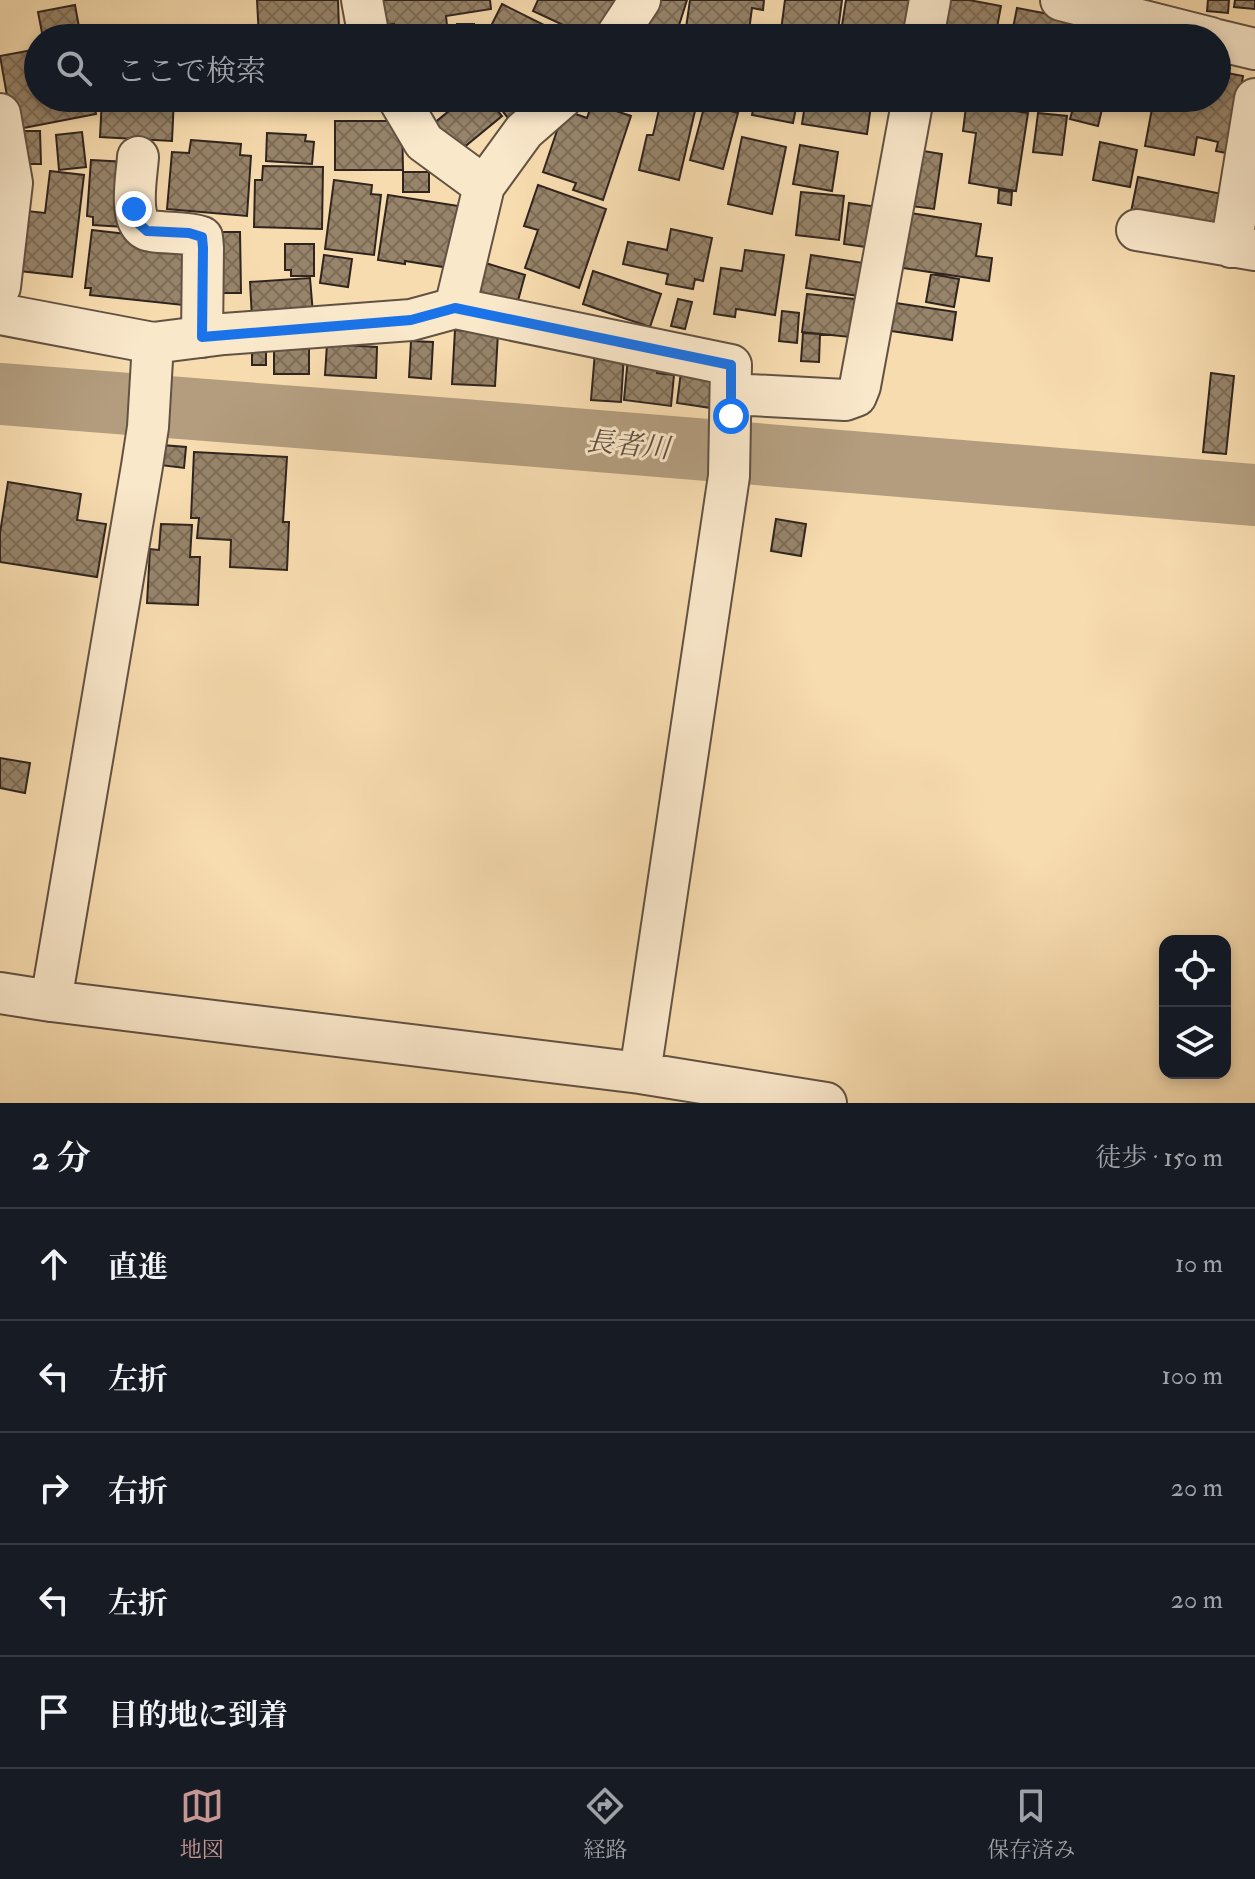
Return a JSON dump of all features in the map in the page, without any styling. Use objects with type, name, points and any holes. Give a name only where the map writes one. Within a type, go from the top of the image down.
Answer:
[{"type":"street","points":[[362,0],[366,24]]},
{"type":"street","points":[[624,24],[640,0]]},
{"type":"street","points":[[926,24],[930,0]]},
{"type":"street","points":[[1061,0],[1156,24]]},
{"type":"street","points":[[1231,43],[1255,49]]},
{"type":"street","points":[[1137,230],[1243,248],[1255,99]]},
{"type":"street","points":[[406,112],[424,142],[484,186]]},
{"type":"street","points":[[455,308],[484,186],[524,131],[546,112]]},
{"type":"street","points":[[731,405],[845,400],[856,396],[910,112]]},
{"type":"street","points":[[0,114],[12,183],[0,287]]},
{"type":"street","points":[[138,157],[134,209],[138,223],[147,231],[189,233],[202,237],[202,337]]},
{"type":"street","points":[[0,314],[152,360],[202,337],[411,320],[455,308],[731,365],[729,476],[640,1073]]},
{"type":"street","points":[[51,1001],[148,427],[152,360]]},
{"type":"street","points":[[0,993],[640,1073],[826,1103]]},
{"type":"building","points":[[257,0],[338,0],[339,24],[258,24]]},
{"type":"building","points":[[383,0],[490,0],[491,9],[446,16],[447,24],[387,24]]},
{"type":"building","points":[[538,0],[617,0],[606,24],[561,24],[533,11]]},
{"type":"building","points":[[654,0],[687,0],[679,24],[637,24]]},
{"type":"building","points":[[690,0],[764,0],[763,10],[752,8],[750,24],[687,24]]},
{"type":"building","points":[[785,0],[842,0],[839,24],[782,24]]},
{"type":"building","points":[[846,0],[921,0],[918,24],[842,24]]},
{"type":"building","points":[[941,0],[969,0],[1001,6],[998,24],[937,24]]},
{"type":"building","points":[[1208,0],[1229,0],[1228,13],[1207,11]]},
{"type":"building","points":[[1235,0],[1255,0],[1255,9],[1234,7]]},
{"type":"building","points":[[502,4],[542,24],[492,24]]},
{"type":"building","points":[[75,5],[78,24],[40,24],[38,12]]},
{"type":"building","points":[[1017,8],[1091,22],[1091,24],[1014,24]]},
{"type":"building","points":[[24,52],[24,112],[96,114],[13,130],[0,56]]},
{"type":"building","points":[[1231,74],[1243,76],[1242,82],[1255,84],[1236,155],[1216,151],[1218,142],[1197,137],[1194,155],[1145,146],[1151,112],[1231,112]]},
{"type":"building","points":[[101,112],[173,112],[172,141],[100,137]]},
{"type":"building","points":[[448,112],[499,112],[502,116],[457,153],[433,124]]},
{"type":"building","points":[[503,112],[524,112],[511,122]]},
{"type":"building","points":[[563,112],[587,118],[589,112],[619,112],[631,116],[603,200],[573,190],[576,183],[543,172]]},
{"type":"building","points":[[658,112],[695,112],[679,180],[639,170],[647,135],[653,135]]},
{"type":"building","points":[[703,112],[738,113],[723,169],[690,160]]},
{"type":"building","points":[[753,112],[795,112],[793,123],[752,115]]},
{"type":"building","points":[[804,112],[870,112],[867,134],[802,124]]},
{"type":"building","points":[[965,112],[1028,113],[1016,191],[969,183],[976,133],[963,131]]},
{"type":"building","points":[[1072,112],[1101,112],[1098,126],[1070,119]]},
{"type":"building","points":[[1038,113],[1067,116],[1062,155],[1033,152]]},
{"type":"building","points":[[335,121],[402,121],[403,170],[335,170]]},
{"type":"building","points":[[17,131],[40,131],[41,164],[18,164]]},
{"type":"building","points":[[82,132],[86,167],[59,170],[56,135]]},
{"type":"building","points":[[267,133],[306,135],[305,141],[314,142],[312,164],[266,161]]},
{"type":"building","points":[[742,137],[786,147],[772,214],[728,204]]},
{"type":"building","points":[[191,140],[241,144],[240,155],[251,156],[247,216],[167,209],[172,152],[189,153]]},
{"type":"building","points":[[1100,142],[1137,150],[1130,187],[1093,180]]},
{"type":"building","points":[[800,145],[838,152],[832,191],[793,184]]},
{"type":"building","points":[[911,149],[942,154],[934,209],[903,205]]},
{"type":"building","points":[[91,160],[128,162],[124,227],[93,225],[93,217],[87,216]]},
{"type":"building","points":[[263,166],[323,167],[322,229],[254,227],[255,180],[262,180]]},
{"type":"building","points":[[50,171],[84,175],[72,277],[11,270],[18,210],[45,213]]},
{"type":"building","points":[[403,172],[429,172],[429,192],[403,192]]},
{"type":"building","points":[[1138,177],[1222,194],[1214,234],[1130,217]]},
{"type":"building","points":[[334,180],[372,185],[371,194],[381,195],[374,255],[325,249]]},
{"type":"building","points":[[538,185],[606,209],[579,288],[525,268],[538,230],[524,226]]},
{"type":"building","points":[[999,190],[1012,192],[1011,205],[998,203]]},
{"type":"building","points":[[801,192],[844,196],[839,240],[796,235]]},
{"type":"building","points":[[388,195],[465,207],[456,269],[378,260]]},
{"type":"building","points":[[849,203],[886,208],[880,249],[844,244]]},
{"type":"building","points":[[904,212],[981,224],[976,256],[992,258],[989,281],[896,267]]},
{"type":"building","points":[[671,229],[712,238],[703,281],[695,279],[693,289],[666,284],[668,274],[623,264],[628,242],[667,250]]},
{"type":"building","points":[[92,230],[144,236],[189,253],[183,305],[90,295],[91,288],[85,288]]},
{"type":"building","points":[[210,232],[240,232],[241,293],[210,293]]},
{"type":"building","points":[[285,244],[314,244],[314,276],[291,276],[291,270],[285,270]]},
{"type":"building","points":[[745,250],[784,255],[775,315],[736,309],[735,317],[714,314],[721,268],[742,271]]},
{"type":"building","points":[[324,255],[352,259],[348,287],[320,283]]},
{"type":"building","points":[[811,255],[870,264],[865,297],[806,288]]},
{"type":"building","points":[[479,261],[525,275],[516,308],[469,295]]},
{"type":"building","points":[[593,271],[661,294],[650,327],[583,304]]},
{"type":"building","points":[[931,274],[959,279],[954,307],[926,302]]},
{"type":"building","points":[[310,278],[313,314],[252,318],[250,282]]},
{"type":"building","points":[[807,294],[864,300],[860,338],[802,332]]},
{"type":"building","points":[[678,299],[692,302],[685,329],[671,326]]},
{"type":"building","points":[[889,302],[956,312],[952,340],[884,330]]},
{"type":"building","points":[[782,311],[799,313],[797,343],[779,341]]},
{"type":"building","points":[[455,330],[498,333],[495,386],[452,384]]},
{"type":"building","points":[[803,333],[820,334],[819,362],[801,361]]},
{"type":"building","points":[[411,341],[433,342],[431,379],[409,377]]},
{"type":"building","points":[[327,344],[377,347],[376,378],[325,375]]},
{"type":"building","points":[[274,346],[309,346],[309,374],[274,374]]},
{"type":"building","points":[[252,348],[266,348],[266,365],[252,365]]},
{"type":"building","points":[[595,352],[624,354],[621,402],[591,400]]},
{"type":"building","points":[[628,357],[658,360],[657,373],[674,375],[671,406],[624,400]]},
{"type":"building","points":[[681,372],[715,377],[711,408],[677,403]]},
{"type":"building","points":[[1211,373],[1234,376],[1226,454],[1203,452]]},
{"type":"building","points":[[162,445],[186,447],[184,468],[160,465]]},
{"type":"building","points":[[194,452],[287,457],[283,522],[289,522],[287,570],[230,567],[231,540],[197,538],[199,518],[191,518]]},
{"type":"building","points":[[8,482],[81,494],[77,520],[106,524],[97,577],[0,562],[0,533]]},
{"type":"building","points":[[776,519],[806,524],[801,556],[771,551]]},
{"type":"building","points":[[161,524],[192,525],[190,557],[200,557],[198,605],[147,603],[150,549],[159,550]]},
{"type":"building","points":[[0,758],[30,763],[25,793],[0,788]]},
{"type":"waterway","name":"長者川","points":[[0,394],[1255,495]]},
{"type":"route","points":[[134,209],[138,223],[147,231],[189,233],[202,237],[202,337],[411,320],[455,308],[731,365],[731,416]]}]
